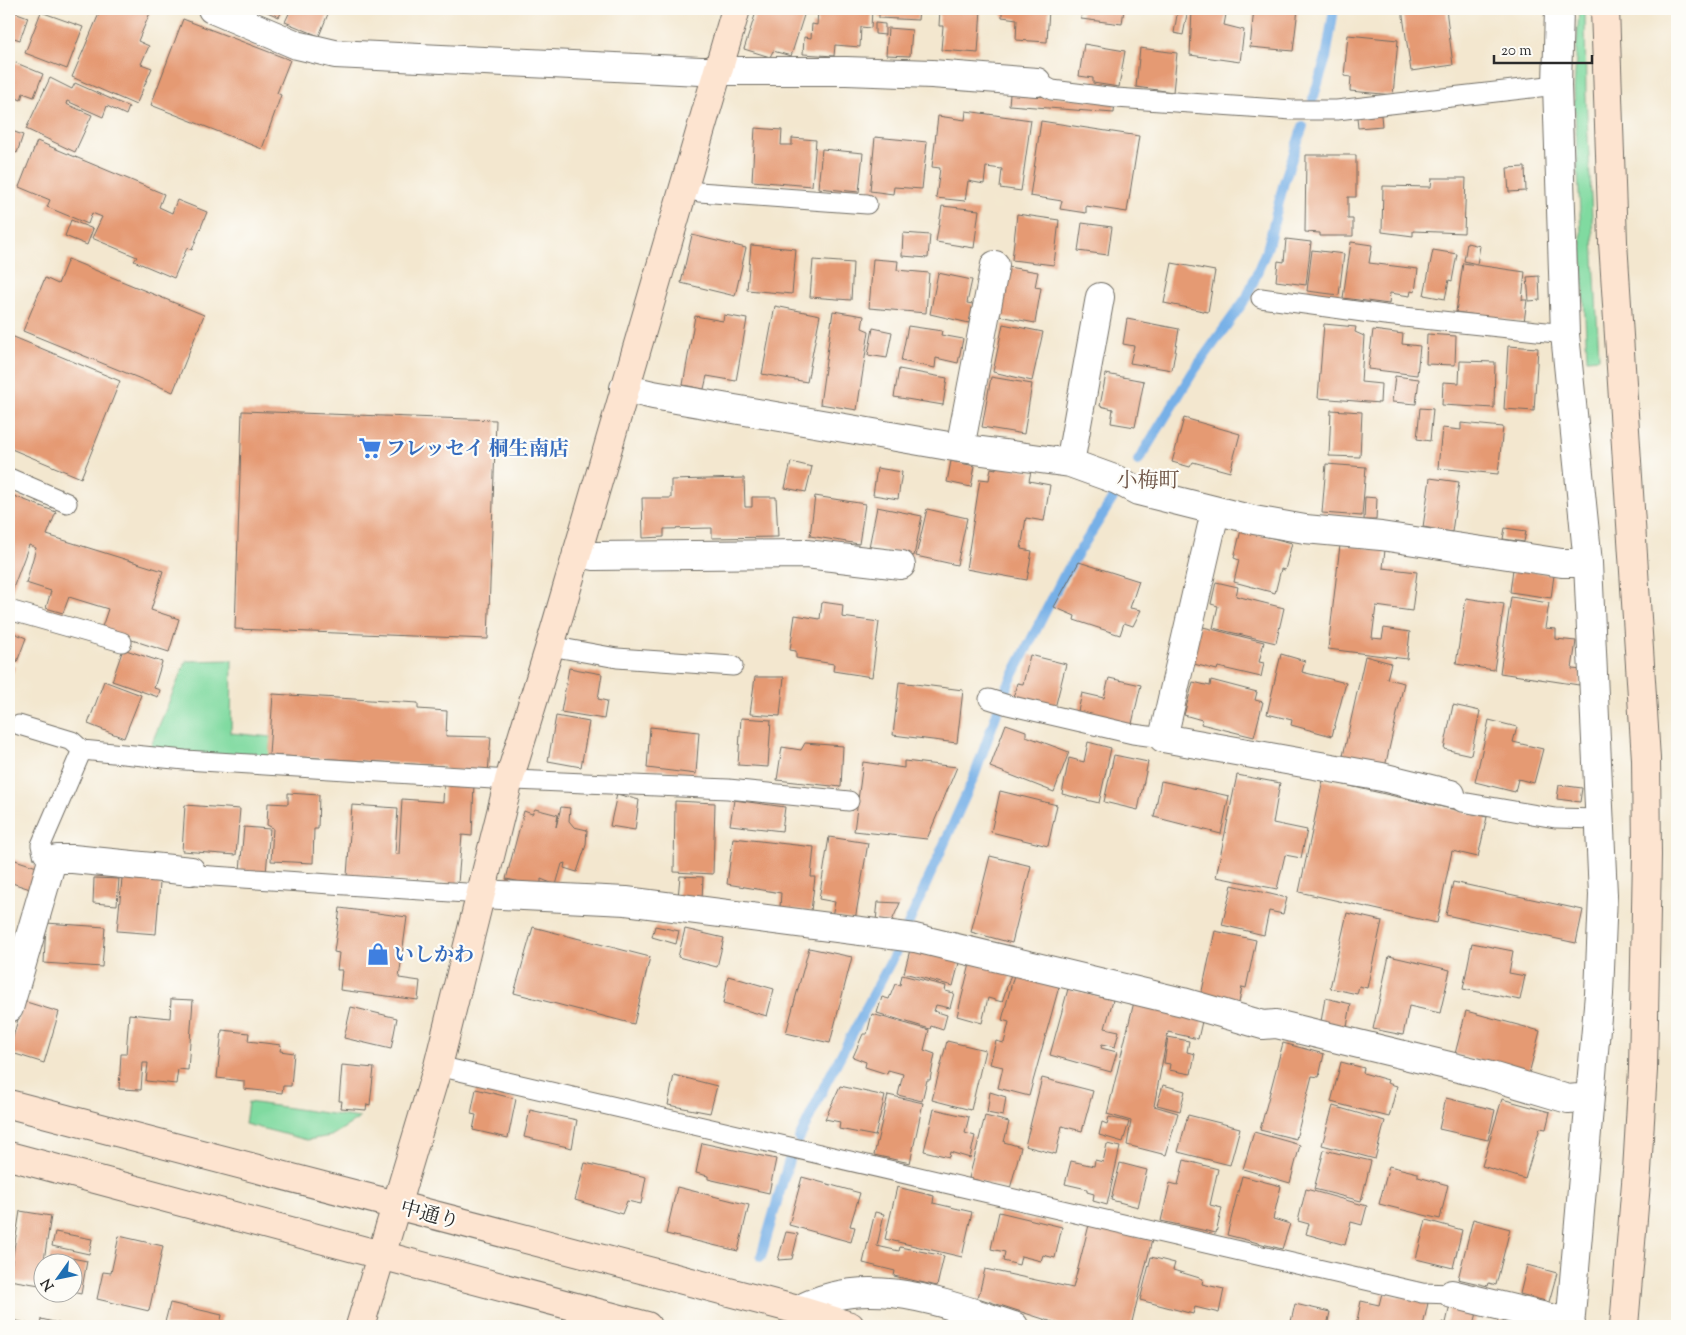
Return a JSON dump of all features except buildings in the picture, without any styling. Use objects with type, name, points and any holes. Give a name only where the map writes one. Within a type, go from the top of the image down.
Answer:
[{"type":"street","points":[[212,9],[297,45],[335,54],[718,70],[903,73],[1037,82]]},
{"type":"street","points":[[360,1326],[438,1066],[508,780],[550,646],[736,9]]},
{"type":"street","points":[[1452,1294],[1571,1325],[1599,994],[1603,895],[1588,563],[1566,334],[1556,85],[1558,9]]},
{"type":"street","points":[[1605,9],[1613,242],[1646,759],[1647,855],[1642,1070],[1637,1171],[1624,1326]]},
{"type":"street","points":[[960,448],[995,265]]},
{"type":"street","points":[[1070,464],[1100,297]]},
{"type":"street","points":[[624,388],[662,397],[960,448],[1070,464],[1117,480],[1138,491],[1215,512],[1304,529],[1381,536],[1562,563],[1588,563]]},
{"type":"street","points":[[1215,512],[1163,738],[1382,777],[1451,794]]},
{"type":"street","points":[[577,553],[594,556],[806,554],[901,565]]},
{"type":"street","points":[[9,1008],[51,864],[57,859],[191,871]]},
{"type":"street","points":[[481,894],[626,901],[915,938],[1183,1002],[1263,1025],[1276,1024],[1482,1074],[1568,1099],[1590,1098]]},
{"type":"street","name":"中通り","points":[[9,1104],[798,1310],[850,1326]]},
{"type":"street","points":[[9,1156],[647,1326]]},
{"type":"street","points":[[798,1310],[829,1296],[880,1292],[911,1294],[1014,1326]]},
{"type":"lane","points":[[1037,82],[1052,90],[1292,110],[1337,110],[1556,85]]},
{"type":"lane","points":[[684,187],[699,192],[867,204]]},
{"type":"lane","points":[[1262,298],[1385,315],[1566,334]]},
{"type":"lane","points":[[9,478],[67,503]]},
{"type":"lane","points":[[9,610],[122,642]]},
{"type":"lane","points":[[550,646],[617,658],[733,666]]},
{"type":"lane","points":[[989,699],[1008,706],[1133,734],[1163,738]]},
{"type":"lane","points":[[19,725],[67,740],[82,750],[185,760],[508,780],[728,789],[849,801]]},
{"type":"lane","points":[[51,864],[43,854],[41,845],[82,750]]},
{"type":"lane","points":[[1451,794],[1462,802],[1555,818],[1600,819]]},
{"type":"lane","points":[[191,871],[197,875],[481,894]]},
{"type":"lane","points":[[438,1066],[784,1145],[960,1188],[1422,1293],[1452,1294]]},
{"type":"green space","points":[[1579,9],[1585,9],[1586,96],[1599,358],[1587,359],[1574,89]]},
{"type":"green space","points":[[232,660],[231,733],[271,737],[269,759],[148,752],[186,661]]},
{"type":"green space","points":[[248,1102],[360,1118],[331,1136],[307,1140],[245,1124]]},
{"type":"waterway","points":[[1313,99],[1326,58],[1334,9]]},
{"type":"waterway","points":[[1138,461],[1193,372],[1247,297],[1268,246],[1284,182],[1303,126]]},
{"type":"waterway","points":[[907,927],[974,777],[1004,693],[1063,577],[1115,495]]},
{"type":"waterway","points":[[799,1139],[825,1085],[899,946]]},
{"type":"waterway","points":[[761,1257],[789,1160]]},
{"type":"place","name":"フレッセイ 桐生南店","points":[[370,448]]},
{"type":"place","name":"いしかわ","points":[[378,954]]},
{"type":"district","name":"小梅町","points":[[1148,480]]}]
